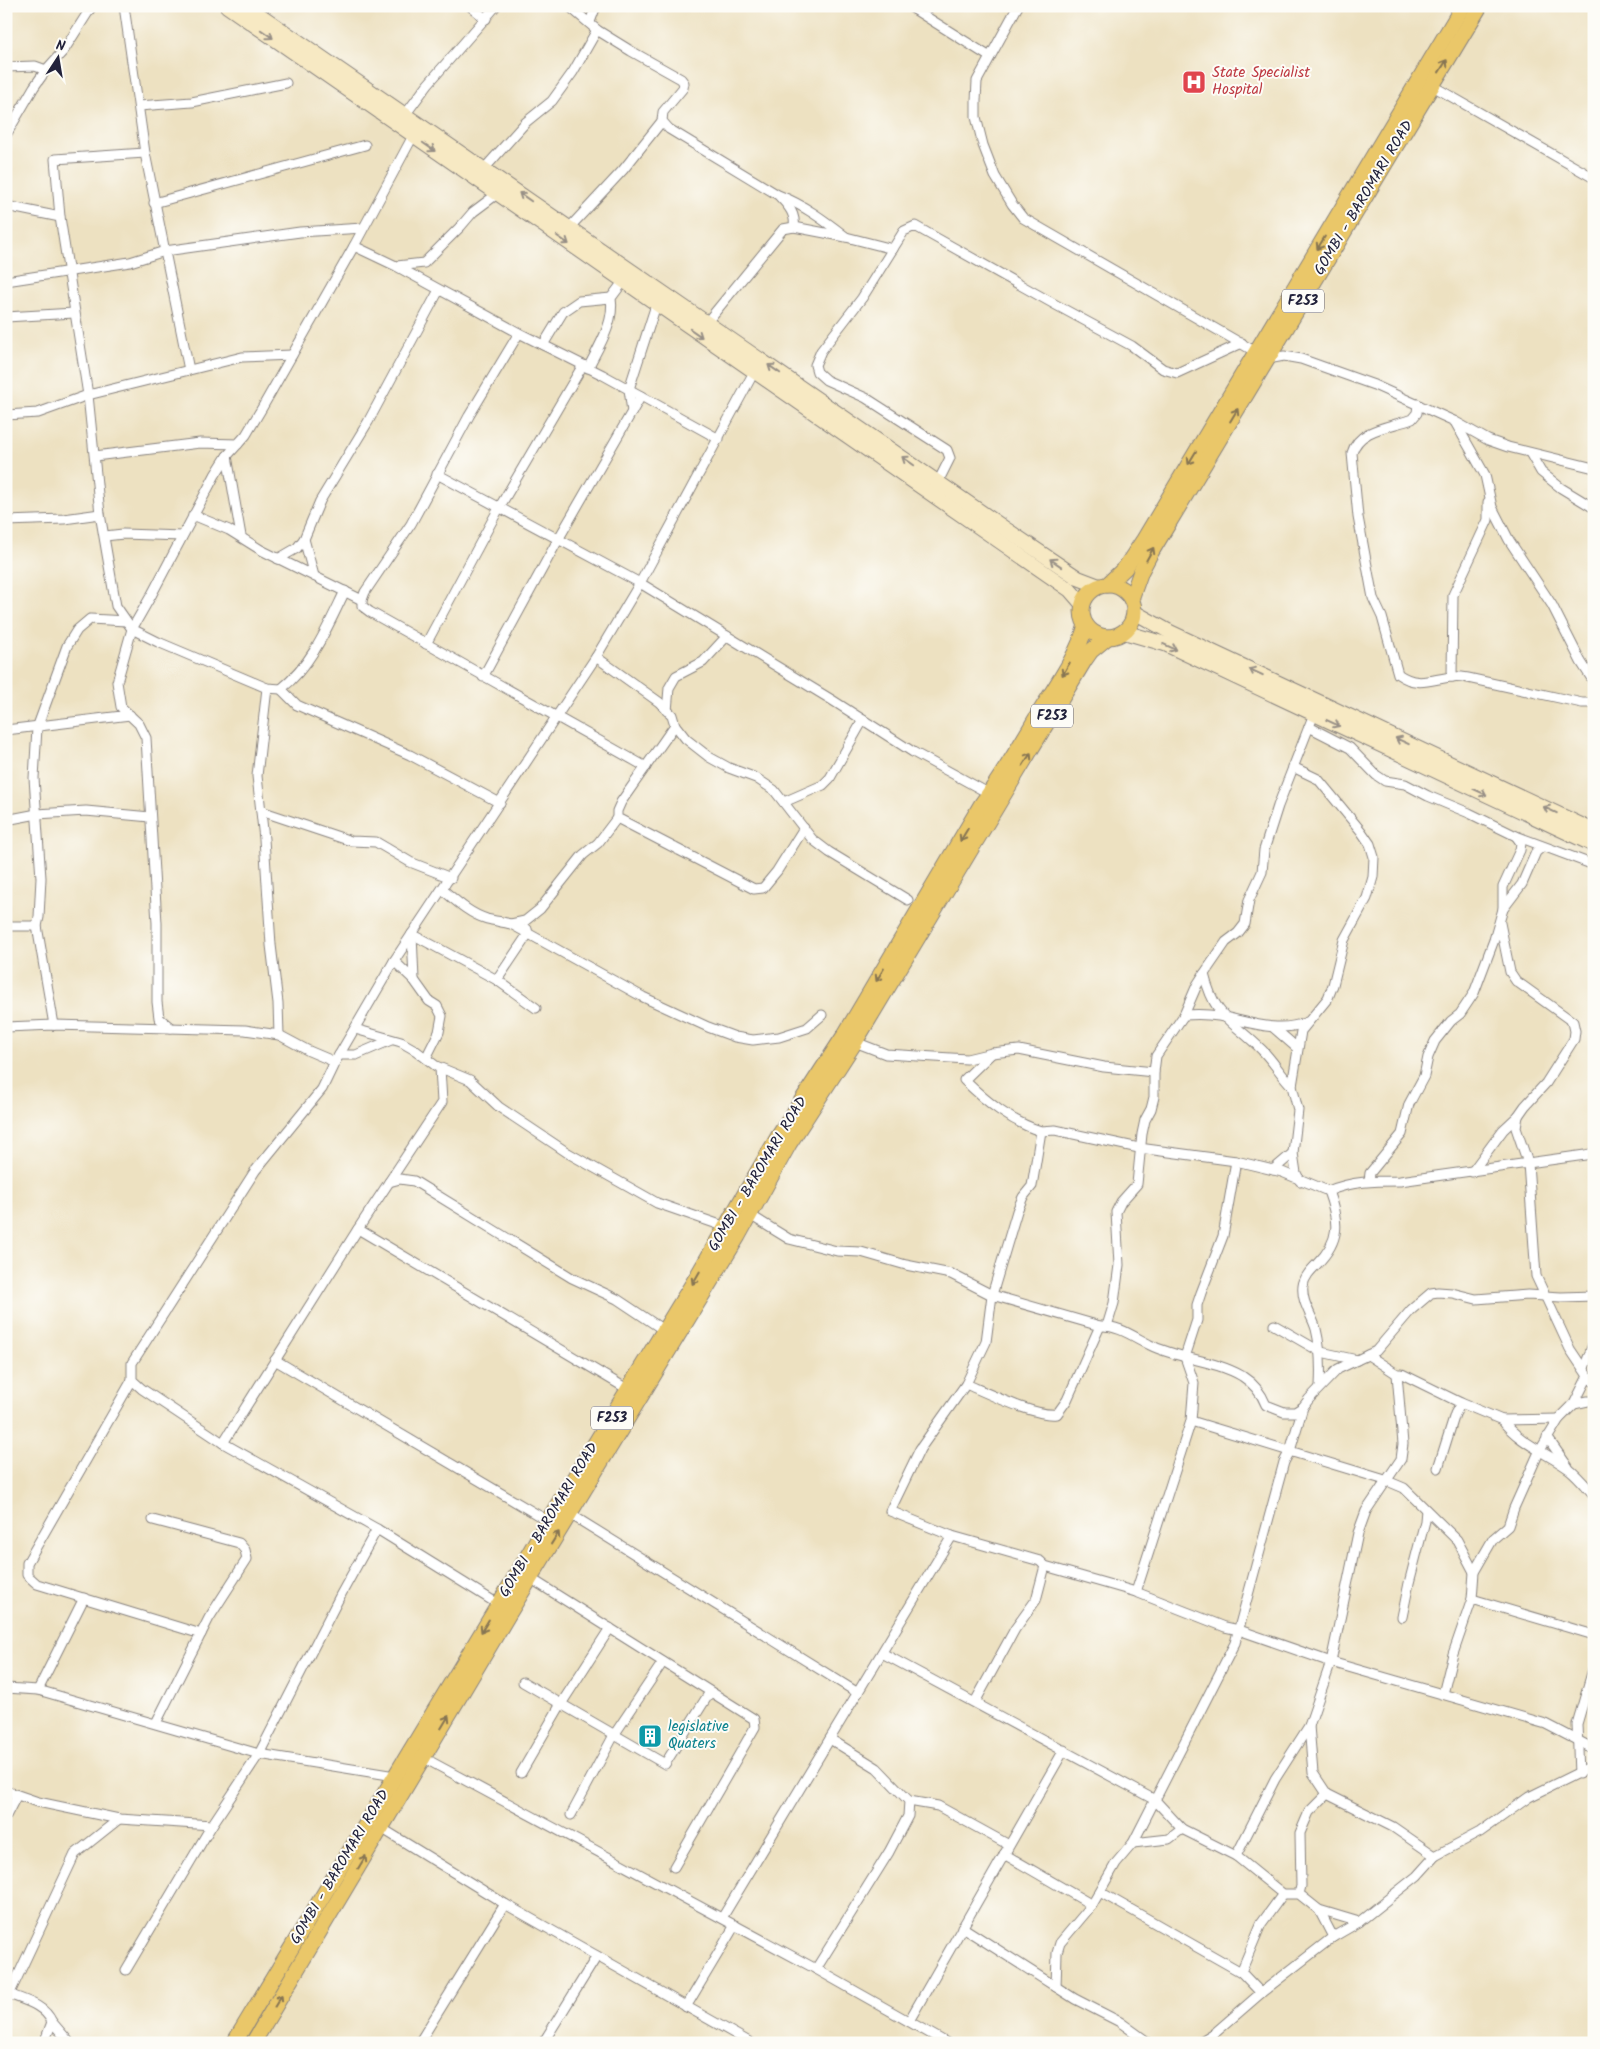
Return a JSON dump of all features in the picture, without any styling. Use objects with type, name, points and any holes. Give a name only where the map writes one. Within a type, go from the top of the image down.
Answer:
[{"type":"main road","points":[[227,6],[497,194],[627,277],[706,322],[1078,578],[1124,590],[1133,606],[1170,632],[1594,831]]},
{"type":"main road","points":[[248,6],[569,228],[627,277],[656,305],[1070,590],[1083,605]]},
{"type":"main road","name":"GOMBI - BAROMARI ROAD","points":[[1103,586],[1125,568],[1133,557],[1463,6]]},
{"type":"main road","name":"GOMBI - BAROMARI ROAD","points":[[1133,606],[1141,571],[1255,351],[1432,84],[1480,6]]},
{"type":"main road","name":"F253","points":[[995,797],[1081,643],[1086,625],[1082,612],[1086,597],[1103,586]]},
{"type":"main road","name":"F253","points":[[995,797],[1091,651],[1108,637],[1124,632],[1133,620],[1133,606]]},
{"type":"main road","points":[[1086,625],[1100,635],[1108,637]]},
{"type":"main road","points":[[1124,632],[1165,644],[1312,721],[1594,845]]},
{"type":"main road","name":"GOMBI - BAROMARI ROAD","points":[[253,2043],[424,1758],[498,1604],[665,1331],[732,1231],[750,1215],[790,1144],[855,1042],[995,797]]},
{"type":"main road","name":"GOMBI - BAROMARI ROAD","points":[[234,2043],[395,1776],[530,1578],[570,1514],[732,1231],[778,1137],[995,797]]},
{"type":"street","points":[[6,135],[46,70],[64,50],[92,6]]},
{"type":"street","points":[[124,6],[145,152],[189,370]]},
{"type":"street","points":[[470,6],[486,19]]},
{"type":"street","points":[[406,115],[428,84],[496,6]]},
{"type":"street","points":[[569,228],[623,170],[662,121],[663,112],[683,88],[684,83],[681,79],[597,30],[570,6]]},
{"type":"street","points":[[590,22],[596,6]]},
{"type":"street","points":[[909,6],[990,57]]},
{"type":"street","points":[[1018,6],[978,81],[976,118],[983,145],[995,176],[1023,218],[1255,351],[1300,359],[1374,385],[1454,421],[1488,440],[1530,453],[1594,468]]},
{"type":"street","points":[[484,169],[526,122],[552,101],[573,72],[597,30]]},
{"type":"street","points":[[6,67],[35,66],[46,70]]},
{"type":"street","points":[[139,106],[192,102],[286,83]]},
{"type":"street","points":[[1432,84],[1594,178]]},
{"type":"street","points":[[662,121],[680,137],[778,195],[794,201],[818,215],[846,237]]},
{"type":"street","points":[[171,1028],[159,1018],[157,1002],[157,923],[146,738],[139,724],[121,707],[117,682],[129,625],[152,594],[193,515],[227,456],[246,435],[354,246],[413,136]]},
{"type":"street","points":[[154,202],[365,145]]},
{"type":"street","points":[[129,625],[116,606],[100,514],[88,395],[60,217],[55,159],[145,152]]},
{"type":"street","points":[[396,266],[424,263],[462,226],[473,212],[497,194]]},
{"type":"street","points":[[778,195],[792,212],[795,221],[794,227]]},
{"type":"street","points":[[6,206],[60,217]]},
{"type":"street","points":[[938,482],[950,458],[947,450],[866,398],[826,380],[817,372],[815,365],[821,351],[862,298],[904,231],[915,226],[922,228],[1056,306],[1132,346],[1163,369],[1177,372],[1255,351]]},
{"type":"street","points":[[706,322],[783,229],[794,227],[846,237],[893,249]]},
{"type":"street","points":[[6,281],[130,262],[165,251],[300,232],[363,228]]},
{"type":"street","points":[[354,246],[396,266],[719,439]]},
{"type":"street","points":[[424,263],[424,282]]},
{"type":"street","points":[[543,345],[563,312],[579,301],[611,298],[627,277]]},
{"type":"street","points":[[278,559],[297,548],[304,540],[320,501],[368,422],[439,290]]},
{"type":"street","points":[[426,644],[499,508],[585,366],[610,319],[613,309],[611,298]]},
{"type":"street","points":[[632,412],[629,390],[656,305]]},
{"type":"street","points":[[6,318],[74,313]]},
{"type":"street","points":[[519,333],[478,401],[411,524],[374,577],[362,600],[362,606],[484,677],[646,767]]},
{"type":"street","points":[[6,414],[38,413],[88,395],[242,357],[292,355]]},
{"type":"street","points":[[201,1634],[37,1584],[26,1575],[28,1562],[132,1380],[132,1363],[255,1171],[322,1089],[337,1058],[394,961],[558,718],[640,583],[754,372]]},
{"type":"street","points":[[484,677],[559,538],[641,396]]},
{"type":"street","points":[[1418,404],[1417,413],[1412,419],[1364,435],[1354,445],[1352,452],[1358,517],[1373,598],[1382,617],[1398,674],[1405,679],[1424,682],[1433,682],[1452,677],[1468,678],[1582,703],[1594,702]]},
{"type":"street","points":[[1454,421],[1485,475],[1492,507],[1509,540],[1552,605],[1580,662],[1594,682]]},
{"type":"street","points":[[95,456],[200,443],[238,444]]},
{"type":"street","points":[[1530,453],[1541,472],[1560,488],[1594,508]]},
{"type":"street","points":[[227,456],[241,536]]},
{"type":"street","points":[[437,474],[640,583],[832,700],[913,752],[995,797]]},
{"type":"street","points":[[1452,677],[1453,595],[1488,520],[1488,492]]},
{"type":"street","points":[[6,521],[64,520],[100,514]]},
{"type":"street","points":[[193,515],[241,536],[278,559],[362,600]]},
{"type":"street","points":[[105,536],[122,534],[182,536]]},
{"type":"street","points":[[304,540],[314,576]]},
{"type":"street","points":[[281,689],[291,681],[317,647],[345,591]]},
{"type":"street","points":[[54,1025],[37,926],[40,917],[41,878],[34,778],[37,728],[67,646],[77,630],[90,618],[129,625],[158,642],[267,688],[281,689],[297,705],[410,755],[500,804]]},
{"type":"street","points":[[668,711],[669,688],[676,676],[703,662],[727,636]]},
{"type":"street","points":[[596,657],[659,702],[672,715],[675,725],[686,740],[709,757],[729,768],[756,778],[774,790],[812,839],[829,852],[908,900]]},
{"type":"street","points":[[267,688],[257,776],[271,945],[278,1003],[279,1035]]},
{"type":"street","points":[[6,730],[37,728],[130,715]]},
{"type":"street","points":[[784,802],[823,784],[830,778],[862,720]]},
{"type":"street","points":[[966,1384],[1050,1415],[1057,1414],[1067,1400],[1114,1303],[1119,1265],[1116,1212],[1121,1202],[1137,1184],[1139,1148],[1144,1120],[1151,1109],[1154,1097],[1156,1056],[1184,1015],[1204,974],[1226,942],[1238,933],[1245,924],[1249,900],[1262,872],[1264,850],[1278,806],[1312,721],[1350,748],[1376,775],[1385,781],[1405,784],[1516,836],[1594,865]]},
{"type":"street","points":[[511,924],[525,921],[552,896],[583,856],[598,843],[617,818],[620,802],[675,725]]},
{"type":"street","points":[[1294,767],[1318,779],[1362,831],[1370,844],[1374,857],[1373,877],[1368,898],[1344,940],[1328,998],[1301,1031],[1297,1048],[1292,1086],[1298,1110],[1293,1153],[1296,1172],[1300,1181]]},
{"type":"street","points":[[6,820],[37,814],[86,811],[150,817]]},
{"type":"street","points":[[261,811],[351,841],[376,842],[410,862],[451,878]]},
{"type":"street","points":[[617,818],[754,889],[763,888],[777,871],[804,828]]},
{"type":"street","points":[[1369,1181],[1370,1173],[1402,1134],[1409,1104],[1424,1076],[1434,1041],[1451,1021],[1460,1014],[1474,993],[1500,922],[1503,909],[1503,887],[1520,850],[1521,843],[1516,836]]},
{"type":"street","points":[[1503,909],[1522,884],[1536,852],[1542,847]]},
{"type":"street","points":[[442,890],[476,915],[488,920],[511,924],[643,997],[708,1027],[735,1036],[753,1040],[779,1037],[807,1028],[822,1015]]},
{"type":"street","points":[[497,980],[528,934],[525,921]]},
{"type":"street","points":[[1472,1172],[1503,1130],[1518,1116],[1546,1083],[1574,1039],[1575,1031],[1573,1022],[1516,981],[1510,972],[1500,922]]},
{"type":"street","points":[[6,926],[37,926]]},
{"type":"street","points":[[412,934],[414,980]]},
{"type":"street","points":[[412,934],[497,980],[536,1008]]},
{"type":"street","points":[[394,961],[414,980],[429,1001],[437,1006],[442,1016],[438,1032],[426,1058]]},
{"type":"street","points":[[1204,974],[1213,1003],[1224,1017],[1261,1049],[1292,1086]]},
{"type":"street","points":[[1184,1015],[1201,1014],[1224,1017],[1274,1028],[1293,1027],[1308,1022]]},
{"type":"street","points":[[6,1027],[54,1025],[245,1030],[279,1035],[310,1051],[337,1058],[356,1055],[391,1040]]},
{"type":"street","points":[[1274,1028],[1297,1048]]},
{"type":"street","points":[[355,1029],[401,1042],[440,1068],[470,1080],[499,1107],[568,1153],[658,1202],[732,1231]]},
{"type":"street","points":[[855,1042],[886,1054],[967,1059],[992,1053],[1019,1050],[1104,1068],[1154,1072]]},
{"type":"street","points":[[992,1053],[964,1080],[983,1099],[1022,1125],[1041,1131],[1055,1130],[1139,1148],[1236,1160],[1273,1170],[1328,1191],[1347,1184],[1369,1181],[1400,1181],[1472,1172],[1594,1152]]},
{"type":"street","points":[[223,1442],[358,1229],[442,1102],[440,1068]]},
{"type":"street","points":[[1518,1116],[1516,1128],[1528,1163],[1536,1276],[1540,1288],[1546,1296],[1570,1348],[1588,1375]]},
{"type":"street","points":[[1041,1131],[1032,1186],[1023,1197],[1017,1211],[992,1295],[986,1342],[966,1384],[920,1449],[890,1511],[952,1536],[1040,1562],[1045,1566],[1136,1592],[1226,1627],[1331,1662],[1546,1724],[1594,1749]]},
{"type":"street","points":[[1273,1170],[1293,1153]]},
{"type":"street","points":[[1136,1592],[1191,1421],[1194,1383],[1185,1357],[1198,1320],[1198,1305],[1201,1293],[1223,1236],[1236,1160]]},
{"type":"street","points":[[389,1182],[400,1178],[414,1181],[572,1278],[617,1299],[665,1331]]},
{"type":"street","points":[[1320,1386],[1321,1352],[1316,1327],[1302,1294],[1304,1283],[1310,1272],[1327,1254],[1334,1243],[1336,1212],[1328,1191]]},
{"type":"street","points":[[750,1215],[789,1240],[837,1251],[861,1252],[906,1265],[951,1274],[992,1295],[1103,1326],[1166,1352],[1240,1375],[1252,1383],[1262,1394],[1266,1405],[1272,1408],[1284,1412],[1295,1412],[1304,1407]]},
{"type":"street","points":[[358,1229],[629,1390]]},
{"type":"street","points":[[1056,1987],[1060,1943],[1092,1904],[1116,1863],[1133,1843],[1235,1644],[1284,1462],[1290,1451],[1304,1407],[1320,1386],[1338,1369],[1376,1351],[1411,1310],[1431,1294],[1438,1292],[1452,1293],[1476,1299],[1528,1295],[1594,1296]]},
{"type":"street","points":[[1274,1325],[1321,1352],[1357,1360]]},
{"type":"street","points":[[1443,1694],[1453,1654],[1472,1599],[1474,1572],[1493,1539],[1508,1526],[1539,1452],[1559,1418],[1574,1404],[1588,1375],[1594,1342]]},
{"type":"street","points":[[1368,1355],[1397,1374],[1402,1374],[1502,1420],[1559,1418]]},
{"type":"street","points":[[275,1360],[548,1521]]},
{"type":"street","points":[[1236,1856],[1275,1779],[1309,1726],[1331,1662],[1358,1534],[1366,1511],[1400,1459],[1403,1444],[1397,1374]]},
{"type":"street","points":[[132,1380],[142,1389],[223,1442],[377,1529],[498,1604]]},
{"type":"street","points":[[1574,1404],[1588,1400],[1594,1401]]},
{"type":"street","points":[[1438,1468],[1455,1414],[1462,1403]]},
{"type":"street","points":[[1502,1420],[1508,1428],[1539,1452],[1569,1470]]},
{"type":"street","points":[[1191,1421],[1385,1480],[1404,1488],[1457,1540],[1474,1572]]},
{"type":"street","points":[[1548,1437],[1569,1470],[1594,1495]]},
{"type":"street","points":[[1402,1617],[1426,1510]]},
{"type":"street","points":[[570,1514],[858,1693]]},
{"type":"street","points":[[153,1520],[239,1543],[245,1550],[246,1559],[209,1618],[156,1723]]},
{"type":"street","points":[[126,1970],[212,1825],[259,1754],[340,1596],[377,1529]]},
{"type":"street","points":[[722,1918],[952,1536]]},
{"type":"street","points":[[975,1702],[1014,1629],[1036,1600],[1045,1566]]},
{"type":"street","points":[[530,1578],[754,1719],[755,1727],[674,1867]]},
{"type":"street","points":[[38,1690],[84,1598]]},
{"type":"street","points":[[1472,1599],[1594,1635]]},
{"type":"street","points":[[521,1772],[561,1704],[610,1628]]},
{"type":"street","points":[[882,1653],[1155,1800],[1182,1829],[1236,1856],[1283,1894],[1299,1894],[1319,1910],[1358,1922]]},
{"type":"street","points":[[571,1815],[614,1735],[663,1662]]},
{"type":"street","points":[[1578,1774],[1577,1724],[1594,1666]]},
{"type":"street","points":[[523,1682],[666,1764],[710,1692]]},
{"type":"street","points":[[6,1688],[38,1690],[259,1754],[395,1776]]},
{"type":"street","points":[[1309,1726],[1313,1773],[1327,1794],[1393,1827],[1435,1856]]},
{"type":"street","points":[[830,1740],[877,1768],[909,1800],[938,1806],[1010,1845]]},
{"type":"street","points":[[908,2021],[1064,1750]]},
{"type":"street","points":[[424,1758],[735,1924],[947,2043]]},
{"type":"street","points":[[1198,2043],[1216,2032],[1261,1993],[1333,1937],[1358,1922],[1417,1876],[1435,1856],[1480,1832],[1528,1797],[1594,1766]]},
{"type":"street","points":[[6,1791],[38,1802],[119,1819],[212,1825]]},
{"type":"street","points":[[1299,1894],[1301,1886],[1300,1833],[1309,1812],[1327,1794]]},
{"type":"street","points":[[6,1816],[17,1795]]},
{"type":"street","points":[[816,1969],[893,1845],[908,1816],[909,1800]]},
{"type":"street","points":[[70,2043],[40,2007],[8,1994],[75,1854],[119,1819]]},
{"type":"street","points":[[368,1820],[505,1904],[751,2043]]},
{"type":"street","points":[[1133,1843],[1169,1839],[1182,1829]]},
{"type":"street","points":[[1004,1854],[1092,1904]]},
{"type":"street","points":[[1100,1892],[1241,1972],[1261,1993]]},
{"type":"street","points":[[1241,1972],[1261,1924],[1283,1894]]},
{"type":"street","points":[[419,2043],[505,1904]]},
{"type":"street","points":[[1319,1910],[1333,1937]]},
{"type":"street","points":[[686,2007],[735,1924]]},
{"type":"street","points":[[962,1927],[1056,1987],[1120,2022],[1149,2043]]},
{"type":"street","points":[[543,2043],[598,1956]]},
{"type":"street","points":[[44,2043],[52,2022]]},
{"type":"place","name":"State Specialist Hospital","points":[[1194,82]]},
{"type":"place","name":"legislative Quaters","points":[[650,1736]]}]
